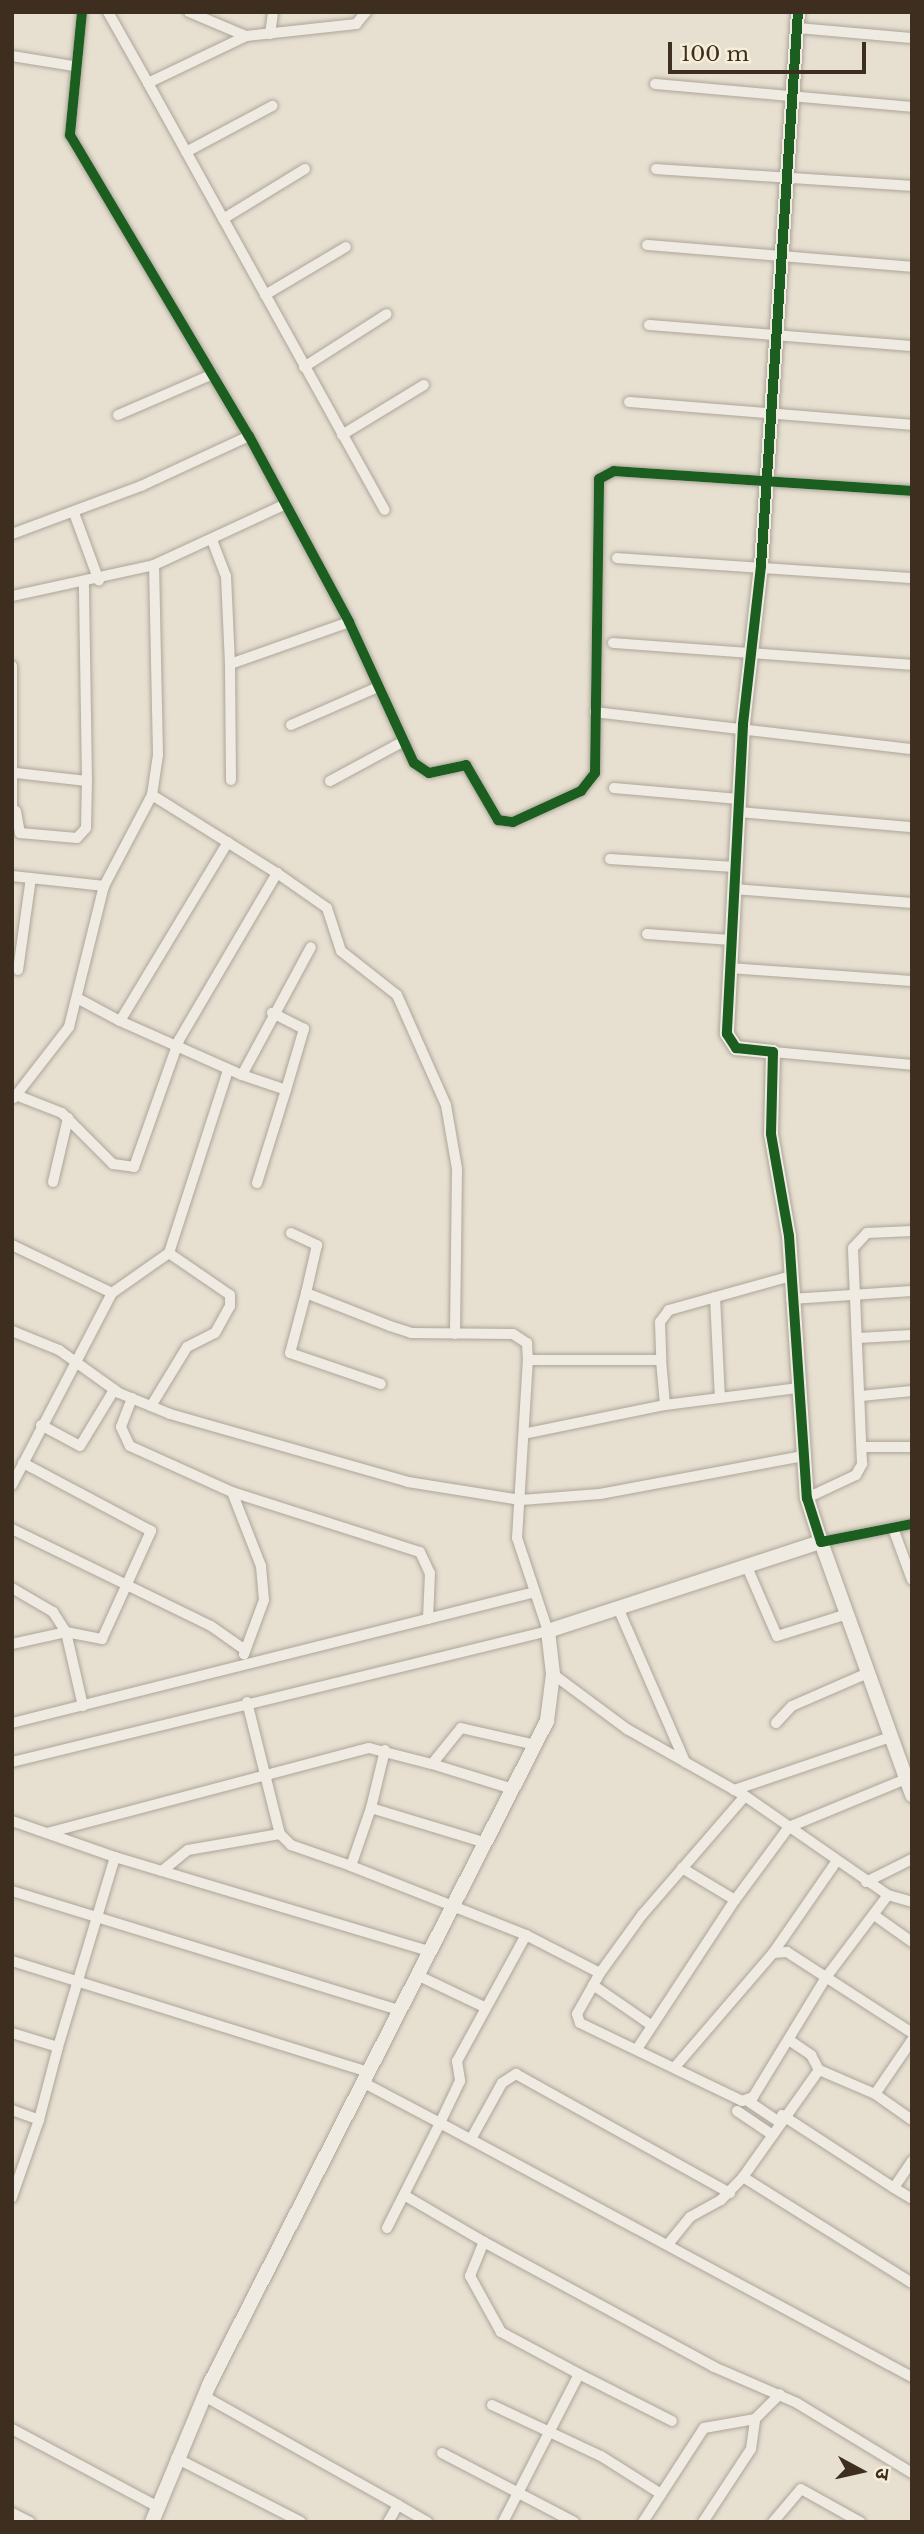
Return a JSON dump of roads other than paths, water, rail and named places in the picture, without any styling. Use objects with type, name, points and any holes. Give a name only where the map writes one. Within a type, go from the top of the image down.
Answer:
[{"type":"street","points":[[82,12],[74,66],[70,135],[250,436],[349,622],[404,741],[421,771],[458,764],[474,771],[505,824],[591,783],[600,479],[614,471],[912,491]]},
{"type":"street","points":[[108,12],[385,510]]},
{"type":"street","points":[[189,12],[246,36]]},
{"type":"street","points":[[270,34],[273,12]]},
{"type":"street","points":[[148,83],[246,36],[356,24],[366,12]]},
{"type":"street","points":[[798,12],[761,566],[743,724],[729,968],[730,1042],[773,1052],[912,1065]]},
{"type":"street","points":[[797,28],[912,38]]},
{"type":"street","points":[[12,55],[74,66]]},
{"type":"street","points":[[655,84],[912,107]]},
{"type":"street","points":[[186,152],[272,106]]},
{"type":"street","points":[[223,219],[305,169]]},
{"type":"street","points":[[656,169],[912,186]]},
{"type":"street","points":[[646,246],[912,267]]},
{"type":"street","points":[[265,295],[346,247]]},
{"type":"street","points":[[304,367],[387,314]]},
{"type":"street","points":[[649,325],[912,346]]},
{"type":"street","points":[[118,415],[213,374]]},
{"type":"street","points":[[342,435],[424,385]]},
{"type":"street","points":[[629,402],[912,425]]},
{"type":"street","points":[[12,534],[74,513],[250,436]]},
{"type":"street","points":[[12,596],[99,581],[154,565],[286,504]]},
{"type":"street","points":[[74,513],[99,581]]},
{"type":"street","points":[[212,540],[226,576],[231,780]]},
{"type":"street","points":[[617,558],[912,578]]},
{"type":"street","points":[[154,565],[158,755],[152,795],[104,886],[69,1027],[14,1097],[68,1118],[113,1164],[134,1167],[176,1049],[277,873]]},
{"type":"street","points":[[12,666],[16,773],[14,812],[20,833],[77,838],[86,828],[84,584]]},
{"type":"street","points":[[230,664],[349,622]]},
{"type":"street","points":[[613,643],[749,657],[912,665]]},
{"type":"street","points":[[291,726],[378,687]]},
{"type":"street","points":[[595,712],[743,724],[776,736],[912,749]]},
{"type":"street","points":[[330,781],[404,741]]},
{"type":"street","points":[[16,773],[86,781]]},
{"type":"street","points":[[614,788],[912,827]]},
{"type":"street","points":[[152,795],[277,873],[327,908],[341,951],[397,995],[446,1105],[457,1169],[455,1334]]},
{"type":"street","points":[[120,1021],[228,842]]},
{"type":"street","points":[[610,859],[735,867]]},
{"type":"street","points":[[12,876],[104,886]]},
{"type":"street","points":[[18,970],[31,878]]},
{"type":"street","points":[[734,889],[912,903]]},
{"type":"street","points":[[647,934],[731,940]]},
{"type":"street","points":[[242,1075],[272,1013],[312,947]]},
{"type":"street","points":[[729,968],[912,981]]},
{"type":"street","points":[[77,998],[176,1049],[286,1090]]},
{"type":"street","points":[[257,1183],[304,1029],[272,1013]]},
{"type":"street","points":[[773,1052],[771,1134],[790,1276],[807,1498],[912,1795]]},
{"type":"street","points":[[12,1485],[74,1360],[113,1293],[169,1253],[228,1070]]},
{"type":"street","points":[[53,1182],[68,1118]]},
{"type":"street","points":[[807,1498],[861,1471],[861,1396],[853,1248],[859,1238],[912,1231]]},
{"type":"street","points":[[291,1233],[317,1245],[290,1353],[381,1384]]},
{"type":"street","points":[[12,1245],[113,1293]]},
{"type":"street","points":[[151,1406],[187,1346],[215,1333],[230,1306],[230,1295],[169,1253]]},
{"type":"street","points":[[665,1405],[660,1360],[663,1314],[790,1276]]},
{"type":"street","points":[[791,1299],[912,1291]]},
{"type":"street","points":[[152,2522],[176,2458],[204,2396],[547,1721],[553,1674],[548,1631],[532,1597],[518,1547],[528,1433],[528,1360],[521,1336],[411,1333],[306,1293]]},
{"type":"street","points":[[715,1297],[720,1398]]},
{"type":"street","points":[[12,1331],[74,1360],[114,1390],[151,1406],[408,1482],[521,1500],[600,1494],[804,1456]]},
{"type":"street","points":[[858,1338],[912,1335]]},
{"type":"street","points":[[528,1360],[660,1360]]},
{"type":"street","points":[[528,1433],[665,1405],[797,1388]]},
{"type":"street","points":[[41,1425],[80,1446],[114,1390]]},
{"type":"street","points":[[861,1396],[912,1391]]},
{"type":"street","points":[[132,1398],[121,1427],[125,1442],[232,1492],[420,1552],[430,1573],[428,1619]]},
{"type":"street","points":[[862,1447],[912,1447]]},
{"type":"street","points":[[12,1644],[66,1632],[102,1639],[151,1531],[23,1463]]},
{"type":"street","points":[[232,1492],[261,1566],[264,1600],[240,1666]]},
{"type":"street","points":[[12,1762],[247,1702],[548,1631],[619,1611],[821,1542],[912,1524]]},
{"type":"street","points":[[893,1528],[912,1580]]},
{"type":"street","points":[[12,1529],[128,1584],[245,1650]]},
{"type":"street","points":[[747,1567],[777,1636],[847,1614]]},
{"type":"street","points":[[12,1588],[59,1616],[66,1632],[83,1706]]},
{"type":"street","points":[[12,1723],[428,1619],[532,1597]]},
{"type":"street","points":[[619,1611],[685,1762]]},
{"type":"street","points":[[776,1723],[792,1706],[868,1673]]},
{"type":"street","points":[[553,1674],[597,1710],[745,1796],[866,1882],[888,1895],[912,1902]]},
{"type":"street","points":[[247,1702],[280,1833],[290,1845],[456,1902],[600,1973]]},
{"type":"street","points":[[432,1764],[461,1728],[535,1745]]},
{"type":"street","points":[[734,1790],[891,1738]]},
{"type":"street","points":[[47,1833],[369,1748],[385,1750],[513,1789]]},
{"type":"street","points":[[351,1866],[371,1808],[385,1750]]},
{"type":"street","points":[[637,2049],[735,1900],[789,1827],[906,1779]]},
{"type":"street","points":[[745,1796],[682,1868],[600,1973],[576,2019],[780,2118],[912,2199]]},
{"type":"street","points":[[371,1808],[486,1843]]},
{"type":"street","points":[[12,1821],[115,1857],[431,1952]]},
{"type":"street","points":[[162,1871],[188,1850],[280,1833]]},
{"type":"street","points":[[12,2197],[39,2120],[115,1857]]},
{"type":"street","points":[[866,1882],[912,1859]]},
{"type":"street","points":[[675,2067],[774,1953],[836,1862]]},
{"type":"street","points":[[682,1868],[735,1900]]},
{"type":"street","points":[[12,1891],[401,2011]]},
{"type":"street","points":[[748,2101],[827,1976],[888,1895]]},
{"type":"street","points":[[874,1915],[912,1942]]},
{"type":"street","points":[[387,2228],[460,2081],[457,2061],[526,1935]]},
{"type":"street","points":[[774,1953],[787,1952],[912,2033]]},
{"type":"street","points":[[12,1961],[78,1980],[367,2077],[440,2123],[669,2243],[912,2377]]},
{"type":"street","points":[[419,1976],[486,2008]]},
{"type":"street","points":[[593,1985],[651,2025]]},
{"type":"street","points":[[12,2033],[58,2047]]},
{"type":"street","points":[[875,2094],[912,2039]]},
{"type":"street","points":[[789,2040],[811,2055],[819,2070],[875,2094],[912,2120]]},
{"type":"street","points":[[669,2243],[690,2217],[730,2193],[780,2118],[819,2070]]},
{"type":"street","points":[[471,2139],[502,2083],[516,2074],[730,2193]]},
{"type":"street","points":[[12,2110],[39,2120]]},
{"type":"street","points":[[737,2111],[770,2133]]},
{"type":"street","points":[[894,2188],[912,2161]]},
{"type":"street","points":[[743,2177],[912,2283]]},
{"type":"street","points":[[404,2195],[484,2242],[714,2367],[780,2394],[912,2473]]},
{"type":"street","points":[[484,2242],[470,2276],[501,2332],[672,2421]]},
{"type":"street","points":[[503,2522],[579,2374]]},
{"type":"street","points":[[643,2522],[704,2428],[755,2418],[780,2394]]},
{"type":"street","points":[[204,2396],[428,2522]]},
{"type":"street","points":[[492,2405],[550,2432],[661,2494]]},
{"type":"street","points":[[703,2522],[751,2449],[755,2418]]},
{"type":"street","points":[[12,2429],[156,2507]]},
{"type":"street","points":[[442,2453],[520,2491],[574,2522]]},
{"type":"street","points":[[176,2458],[301,2522]]},
{"type":"street","points":[[773,2522],[801,2489],[860,2522]]},
{"type":"street","points":[[388,2522],[398,2505]]},
{"type":"street","points":[[12,2513],[30,2522]]}]
